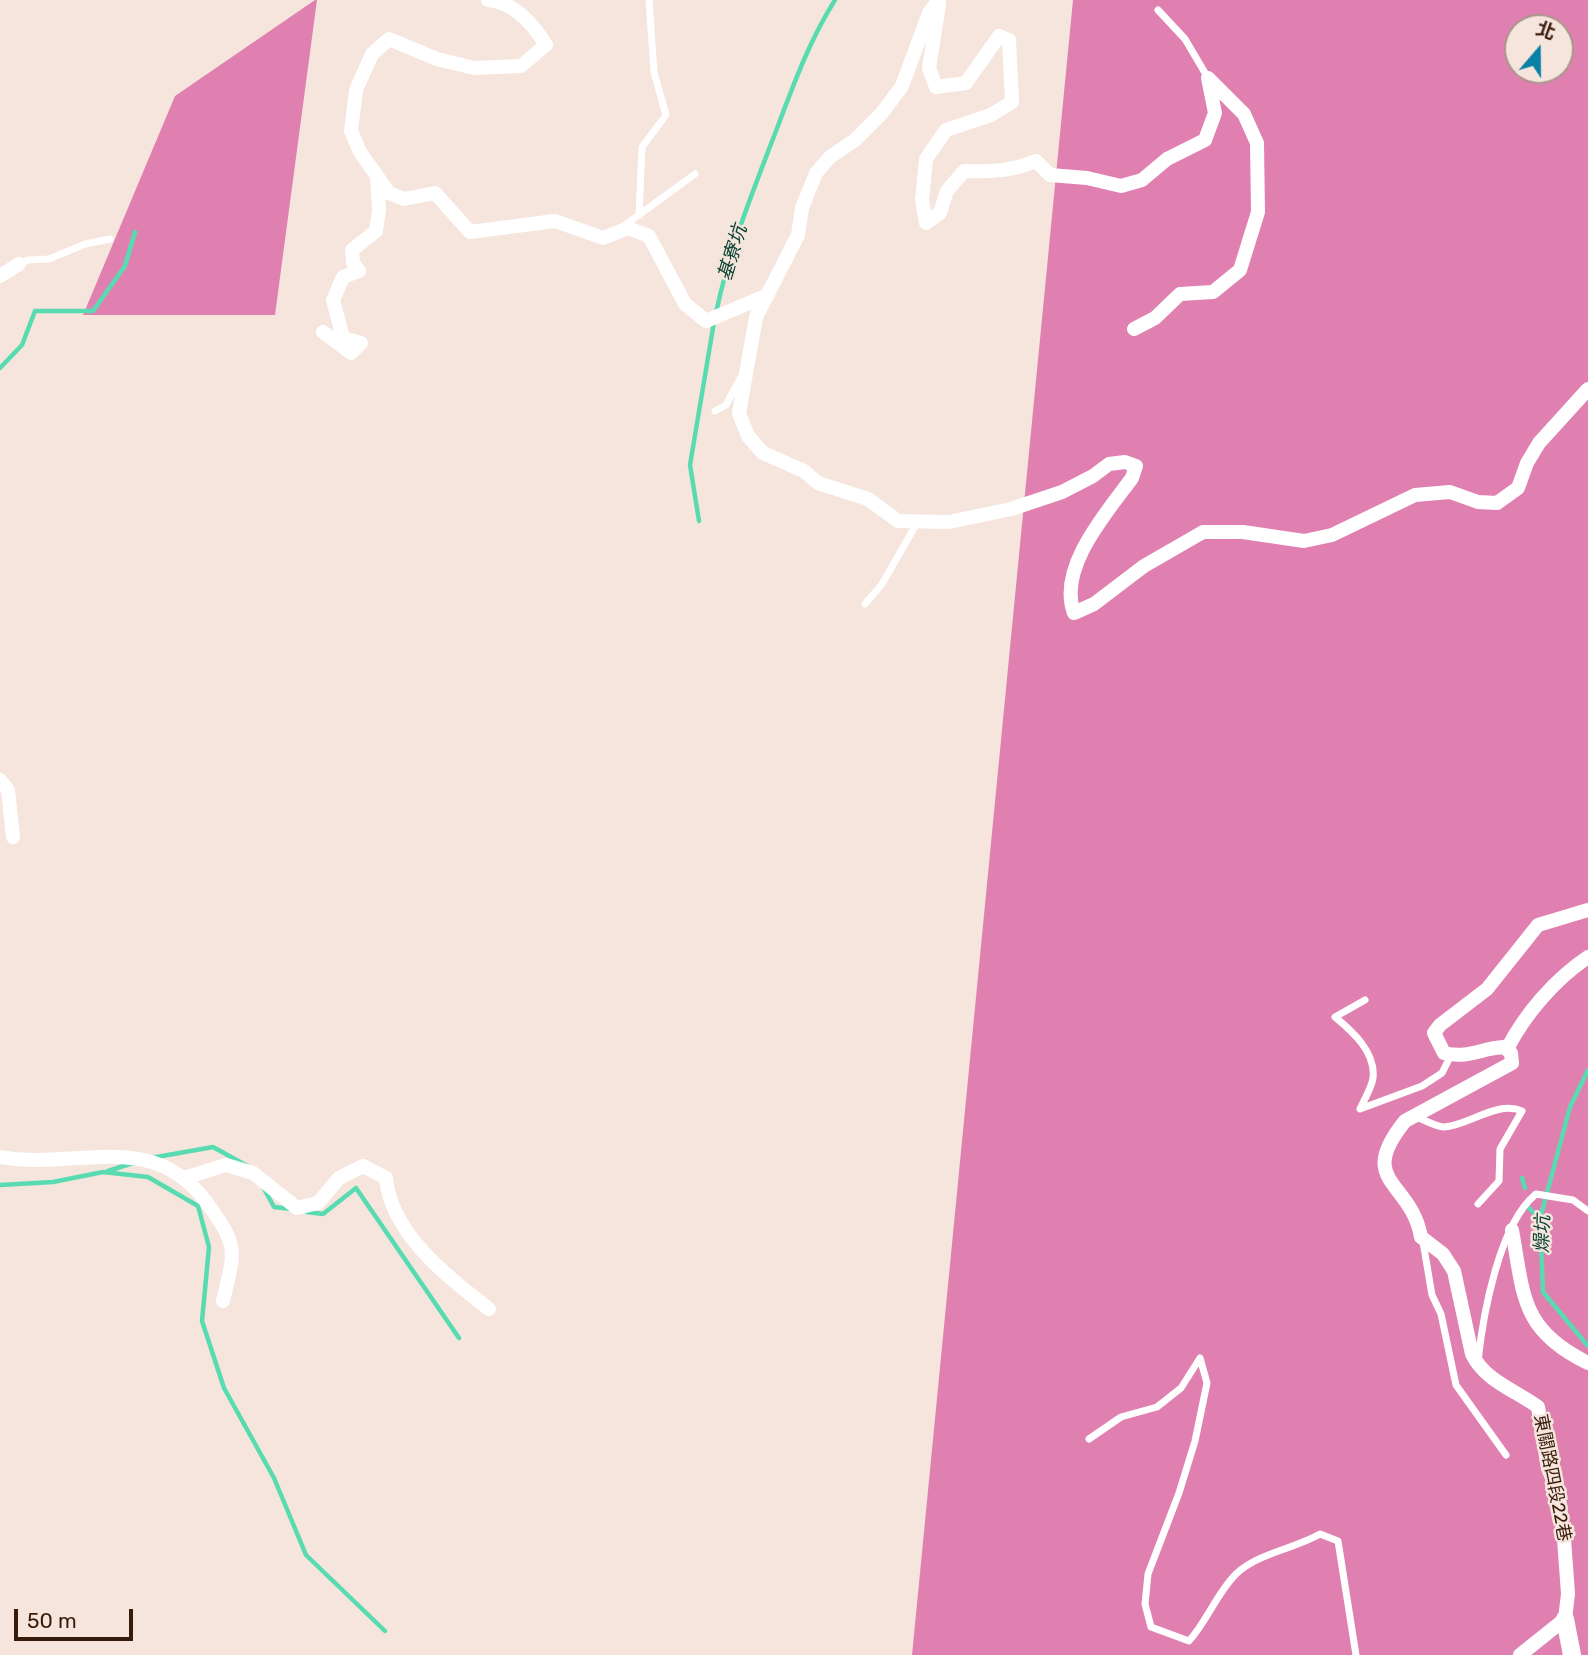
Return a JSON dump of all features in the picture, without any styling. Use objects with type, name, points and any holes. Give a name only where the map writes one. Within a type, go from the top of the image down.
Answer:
[{"type":"street","points":[[488,0],[499,1],[533,23],[546,45],[521,66],[474,68],[438,59],[389,38],[372,54],[356,90],[351,131],[389,193],[404,199],[435,193],[470,232],[555,220],[603,238],[628,228],[649,236],[685,304],[706,321],[768,295]]},
{"type":"street","points":[[939,0],[929,68],[936,87],[966,83],[999,36],[1009,40],[1012,102],[991,115],[946,130],[926,159],[922,200],[926,223],[940,213],[947,191],[964,170],[994,172],[1021,168],[1036,161],[1050,175],[1087,178],[1112,186],[1142,180],[1167,159],[1205,140],[1215,113],[1208,78]]},
{"type":"street","points":[[939,0],[929,13],[902,86],[883,113],[855,140],[830,157],[816,173],[802,208],[798,235],[756,317],[738,413],[748,436],[764,453],[804,471],[818,483],[868,499],[898,521],[917,522],[949,522],[1011,509],[1062,492],[1093,476],[1108,464],[1125,462],[1136,466],[1132,478],[1082,547],[1069,601],[1074,613],[1094,604],[1144,566],[1203,533],[1243,532],[1304,541],[1332,535],[1415,495],[1450,492],[1478,502],[1497,503],[1518,488],[1527,463],[1539,443],[1588,389]]},
{"type":"street","points":[[1133,329],[1155,318],[1180,294],[1213,292],[1240,270],[1258,212],[1257,143],[1244,114],[1208,78]]},
{"type":"street","points":[[323,332],[351,352],[361,344],[343,338],[333,300],[343,277],[359,271],[354,263],[352,250],[376,231],[379,210],[377,177]]},
{"type":"street","points":[[0,276],[19,264]]},
{"type":"street","points":[[0,780],[8,790],[13,837]]},
{"type":"street","points":[[1477,1365],[1472,1354],[1454,1271],[1443,1254],[1421,1237],[1418,1218],[1387,1175],[1382,1158],[1392,1136],[1405,1121],[1512,1063],[1511,1053],[1507,1049],[1488,1048],[1474,1056],[1444,1054],[1434,1033],[1440,1025],[1487,989],[1538,925],[1588,911]]},
{"type":"street","points":[[1507,1049],[1521,1021],[1562,978],[1588,957]]},
{"type":"street","points":[[0,1157],[19,1160],[120,1155],[171,1167],[204,1199],[232,1244],[233,1256],[223,1301]]},
{"type":"street","points":[[184,1178],[226,1165],[253,1173],[296,1208],[318,1203],[339,1178],[363,1166],[386,1178],[388,1197],[433,1263],[489,1309]]},
{"type":"street","points":[[1512,1230],[1527,1305],[1543,1334],[1588,1363]]},
{"type":"street","name":"東關路四段22巷","points":[[1477,1365],[1509,1390],[1538,1406],[1543,1419],[1543,1440],[1548,1468],[1558,1492],[1564,1539],[1568,1594],[1565,1619],[1572,1655]]},
{"type":"street","points":[[1520,1655],[1565,1619]]},
{"type":"lane","points":[[639,215],[642,147],[666,115],[653,72],[649,0]]},
{"type":"lane","points":[[1158,10],[1185,39],[1208,78]]},
{"type":"lane","points":[[611,235],[695,174]]},
{"type":"lane","points":[[19,264],[28,260],[49,259],[85,244],[110,239]]},
{"type":"lane","points":[[715,411],[726,405],[747,369]]},
{"type":"lane","points":[[865,604],[882,584],[917,522]]},
{"type":"lane","points":[[1365,1000],[1335,1017],[1355,1033],[1369,1056],[1373,1077],[1360,1109],[1422,1086],[1442,1073],[1451,1055]]},
{"type":"lane","points":[[1414,1115],[1443,1127],[1502,1110],[1515,1108],[1521,1111],[1500,1149],[1499,1181],[1478,1204]]},
{"type":"lane","points":[[1477,1365],[1495,1268],[1521,1206],[1536,1194],[1573,1200],[1588,1211]]},
{"type":"lane","points":[[1421,1237],[1432,1295],[1441,1314],[1456,1385],[1506,1455]]},
{"type":"lane","points":[[1089,1439],[1121,1417],[1157,1407],[1181,1388],[1200,1358],[1207,1383],[1195,1441],[1179,1493],[1148,1574],[1145,1604],[1151,1628],[1189,1641],[1237,1573],[1268,1555],[1297,1547],[1320,1534],[1338,1541],[1356,1655]]},
{"type":"shaded area","points":[[315,0],[275,315],[83,315],[175,96]]},
{"type":"shaded area","points":[[1073,0],[1588,0],[1588,1655],[912,1655]]},
{"type":"waterway","name":"基寮坑","points":[[716,313],[735,244],[759,176],[802,64],[835,0]]},
{"type":"waterway","points":[[0,368],[22,345],[35,311],[93,311],[125,266],[135,232]]},
{"type":"waterway","name":"基寮坑","points":[[699,521],[690,465],[714,322]]},
{"type":"waterway","name":"燥坑","points":[[1588,1070],[1570,1107],[1540,1219],[1543,1292],[1588,1346]]},
{"type":"waterway","points":[[151,1158],[213,1147],[251,1168]]},
{"type":"waterway","points":[[108,1171],[133,1163]]},
{"type":"waterway","points":[[0,1185],[53,1182],[103,1172],[148,1177],[198,1206],[209,1247],[202,1321],[224,1388],[274,1478],[306,1555],[385,1631]]},
{"type":"waterway","points":[[1522,1178],[1525,1188]]},
{"type":"waterway","points":[[263,1187],[274,1207],[292,1209]]},
{"type":"waterway","points":[[307,1212],[323,1214],[356,1188],[459,1338]]},
{"type":"waterway","points":[[1528,1207],[1540,1219]]}]
